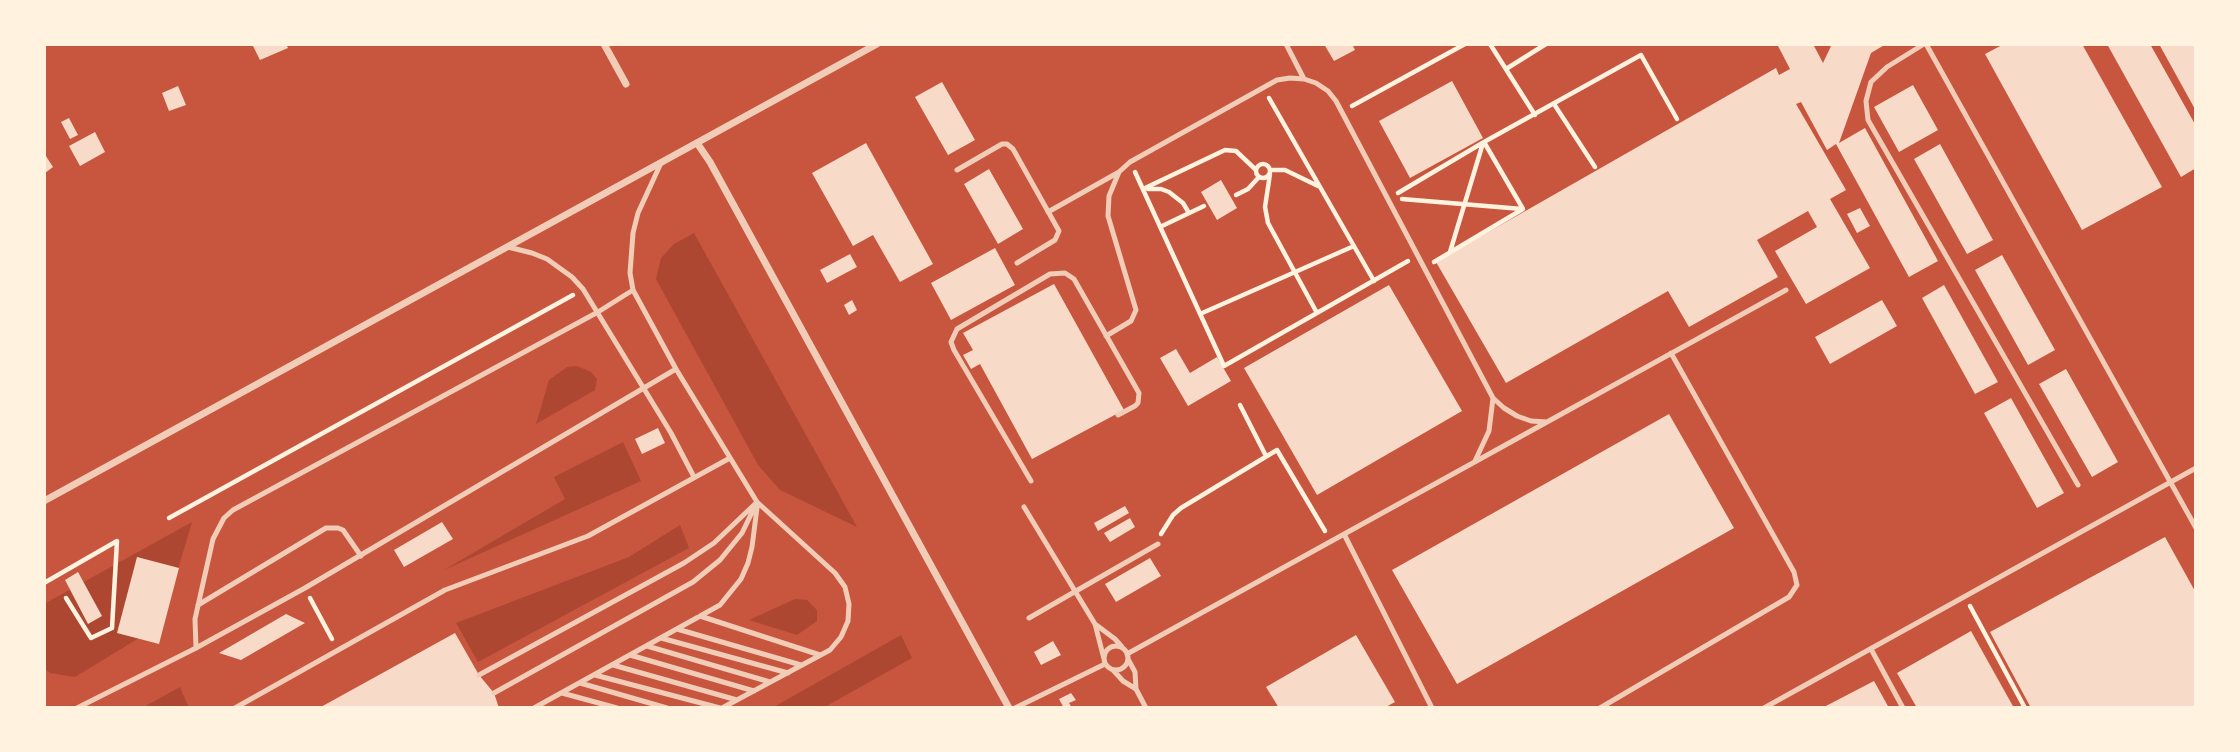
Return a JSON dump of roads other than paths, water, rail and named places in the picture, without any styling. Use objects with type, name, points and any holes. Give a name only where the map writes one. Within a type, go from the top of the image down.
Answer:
[{"type":"street","points":[[604,44],[626,84]]},
{"type":"street","points":[[44,501],[877,44]]},
{"type":"street","points":[[697,143],[710,162],[1009,708]]},
{"type":"lane","points":[[1286,44],[1304,79]]},
{"type":"lane","points":[[2078,485],[1868,120],[1866,101],[1871,82],[1887,67],[1925,44],[2196,528]]},
{"type":"lane","points":[[1048,212],[1119,172],[1130,162],[1277,80],[1304,79],[1316,83],[1328,91],[1342,111],[1493,398],[1517,416],[1531,421],[1547,422]]},
{"type":"lane","points":[[957,170],[999,146],[1006,144],[1013,149],[1059,231],[1055,240],[1017,263]]},
{"type":"lane","points":[[595,675],[721,708],[830,650],[841,637],[848,621],[849,604],[845,587],[835,573],[801,540],[757,502],[676,369],[633,290],[630,273],[633,233],[638,213],[661,163]]},
{"type":"lane","points":[[1106,336],[1131,321],[1136,310],[1108,216],[1109,196],[1119,172]]},
{"type":"lane","points":[[508,247],[547,259],[572,276],[583,289],[694,477]]},
{"type":"lane","points":[[1031,481],[954,350],[951,342],[954,333],[1051,274],[1060,272],[1074,279],[1139,393],[1135,406],[1118,415]]},
{"type":"lane","points":[[196,648],[195,619],[213,539],[224,518],[233,510],[633,290]]},
{"type":"lane","points":[[1126,654],[1786,290]]},
{"type":"lane","points":[[1600,708],[1789,597],[1797,585],[1794,572],[1671,353]]},
{"type":"lane","points":[[78,708],[196,648],[304,588],[676,369]]},
{"type":"lane","points":[[1475,461],[1489,431],[1493,398]]},
{"type":"lane","points":[[235,708],[445,590],[587,536],[730,458]]},
{"type":"lane","points":[[1764,708],[2196,468]]},
{"type":"lane","points":[[534,708],[720,605],[741,579],[752,547],[757,502]]},
{"type":"lane","points":[[479,675],[684,563],[714,543],[757,502]]},
{"type":"lane","points":[[494,693],[693,582],[720,560],[742,533],[757,502]]},
{"type":"lane","points":[[1024,507],[1095,624],[1105,661],[1123,681],[1136,689]]},
{"type":"lane","points":[[198,605],[326,528],[343,530],[360,556]]},
{"type":"lane","points":[[1344,534],[1432,708]]},
{"type":"lane","points":[[1029,618],[1158,544]]},
{"type":"lane","points":[[700,616],[820,655]]},
{"type":"lane","points":[[1095,624],[1115,639],[1126,654],[1135,672],[1136,689],[1146,708]]},
{"type":"lane","points":[[677,629],[802,665]]},
{"type":"lane","points":[[661,638],[788,673]]},
{"type":"lane","points":[[646,646],[770,682]]},
{"type":"lane","points":[[1015,708],[1105,661],[1108,649],[1119,647],[1126,654]]},
{"type":"lane","points":[[1871,649],[1903,708]]},
{"type":"lane","points":[[1113,670],[1124,667],[1126,654]]},
{"type":"lane","points":[[630,655],[754,691]]},
{"type":"lane","points":[[612,664],[737,700]]},
{"type":"lane","points":[[580,683],[667,708]]},
{"type":"lane","points":[[562,693],[617,708]]}]
